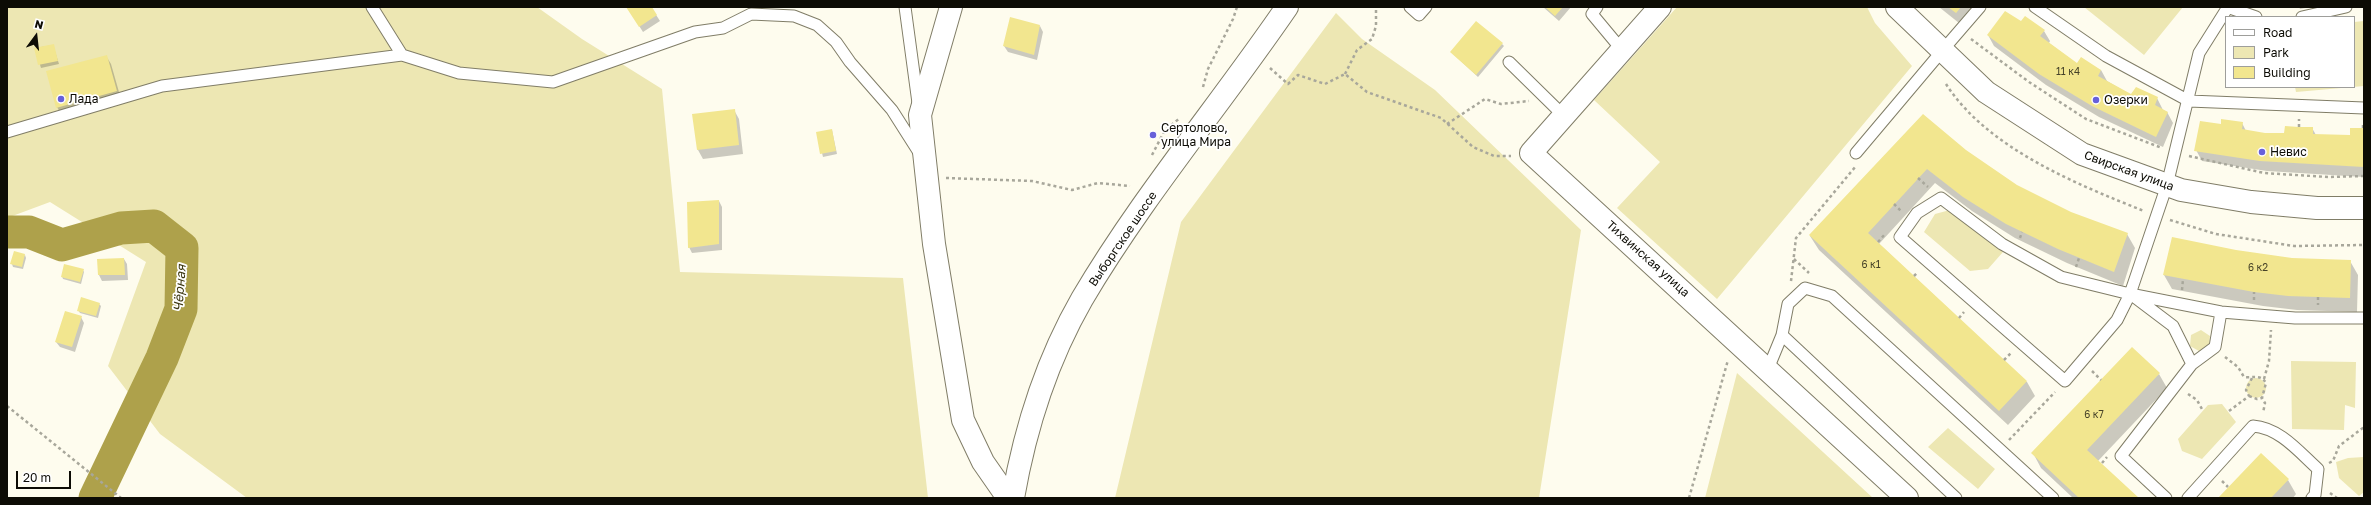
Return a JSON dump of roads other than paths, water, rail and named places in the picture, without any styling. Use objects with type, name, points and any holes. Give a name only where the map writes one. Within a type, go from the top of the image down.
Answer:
[{"type":"street","points":[[951,7],[920,115],[934,244],[963,420],[983,462],[1008,498]]},
{"type":"street","name":"Выборгское шоссе","points":[[1012,498],[1030,418],[1055,354],[1082,300],[1155,190],[1254,56],[1287,7]]},
{"type":"street","points":[[1556,109],[1622,50],[1660,7]]},
{"type":"street","name":"Свирская улица","points":[[1897,7],[1986,92],[2082,154],[2182,190],[2251,202],[2317,208],[2364,208]]},
{"type":"street","name":"Тихвинская улица","points":[[1556,109],[1531,153],[1907,498]]},
{"type":"lane","points":[[372,7],[402,55]]},
{"type":"lane","points":[[7,132],[162,86],[402,55],[459,73],[553,82],[695,32],[723,28],[751,14],[772,7]]},
{"type":"lane","points":[[905,7],[920,115]]},
{"type":"lane","points":[[1410,7],[1419,15],[1426,7]]},
{"type":"lane","points":[[1597,7],[1592,14],[1622,50]]},
{"type":"lane","points":[[1856,153],[1980,7]]},
{"type":"lane","points":[[2034,7],[2106,56],[2189,101],[2364,108]]},
{"type":"lane","points":[[2253,16],[2229,7],[2199,53],[2189,101],[2167,185],[2130,294],[2117,320],[2065,381],[1900,236],[1917,213],[1941,198],[2002,244],[2061,277],[2130,294],[2221,312],[2295,318],[2364,318]]},
{"type":"lane","points":[[2306,16],[2346,7]]},
{"type":"lane","points":[[751,14],[794,16],[817,25],[836,42],[850,62],[892,110],[925,160]]},
{"type":"lane","points":[[1509,62],[1556,109]]},
{"type":"lane","points":[[1768,369],[1782,335],[1788,304],[1805,288],[1832,296],[2053,498]]},
{"type":"lane","points":[[2130,294],[2173,326],[2192,364]]},
{"type":"lane","points":[[2166,498],[2121,456],[2192,364],[2214,347],[2221,312]]},
{"type":"lane","points":[[1782,335],[1956,498]]},
{"type":"lane","points":[[2188,498],[2254,426],[2263,427],[2287,440],[2318,469],[2315,495],[2312,498]]},
{"type":"waterway","name":"Чёрная","points":[[7,232],[29,232],[62,245],[121,228],[154,226],[182,248],[181,309],[162,358],[95,498]]},
{"type":"place","name":"Лада","points":[[61,99]]},
{"type":"place","name":"Озерки","points":[[2096,100]]},
{"type":"place","name":"Сертолово, улица Мира","points":[[1153,135]]},
{"type":"place","name":"Невис","points":[[2262,152]]}]
